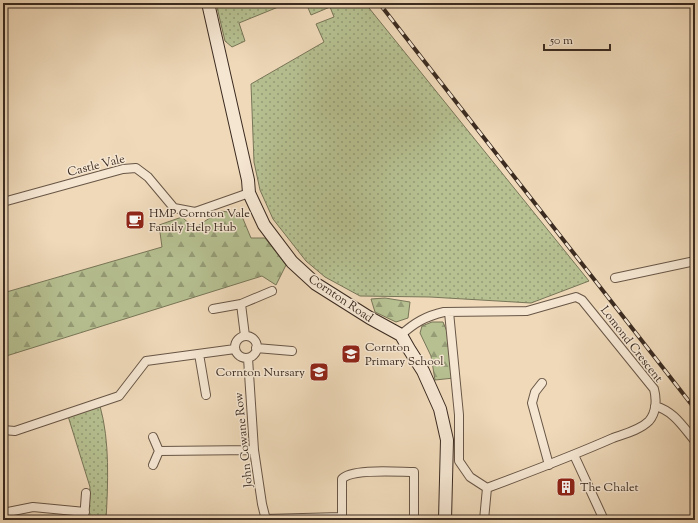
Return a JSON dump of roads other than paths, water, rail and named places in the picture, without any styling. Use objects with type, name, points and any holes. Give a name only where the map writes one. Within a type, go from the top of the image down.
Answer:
[{"type":"main road","name":"Cornton Road","points":[[208,3],[248,180],[249,194],[264,225],[292,262],[316,284],[350,306],[401,335]]},
{"type":"main road","points":[[401,335],[423,371],[440,409],[447,440],[445,520]]},
{"type":"street","name":"Castle Vale","points":[[3,202],[123,168],[136,168],[148,177],[174,208],[195,212],[249,194]]},
{"type":"street","points":[[615,278],[695,261]]},
{"type":"street","points":[[213,309],[241,304],[272,291]]},
{"type":"street","name":"Lomond Crescent","points":[[449,312],[527,311],[576,297],[582,300],[654,390],[656,397],[655,406]]},
{"type":"street","points":[[241,304],[245,336]]},
{"type":"street","points":[[401,335],[421,320],[432,315],[449,312],[459,415],[459,461],[470,477],[488,488]]},
{"type":"street","points":[[245,336],[249,336],[255,341],[256,348],[254,354],[248,358],[238,355],[235,349],[237,340],[245,336]]},
{"type":"street","points":[[256,348],[292,351]]},
{"type":"street","points":[[3,430],[15,431],[119,396],[146,361],[235,349]]},
{"type":"street","points":[[199,354],[206,395]]},
{"type":"street","name":"John Cowane Row","points":[[248,358],[254,450],[266,519]]},
{"type":"street","points":[[542,383],[535,392],[532,402],[549,465]]},
{"type":"street","points":[[488,488],[574,455],[645,424],[653,414],[655,406],[664,408],[674,415],[695,441]]},
{"type":"street","points":[[152,437],[159,451]]},
{"type":"street","points":[[159,451],[254,450]]},
{"type":"street","points":[[152,465],[159,451]]},
{"type":"street","points":[[574,455],[604,520]]},
{"type":"street","points":[[266,519],[341,519],[343,506],[342,479],[345,475],[357,472],[414,472],[414,520]]},
{"type":"street","points":[[484,520],[488,488]]},
{"type":"street","points":[[3,513],[33,507],[84,516],[86,492]]},
{"type":"railway","points":[[379,3],[695,409]]},
{"type":"place","name":"HMP Cornton Vale Family Help Hub","points":[[135,220]]},
{"type":"place","name":"Cornton Primary School","points":[[351,354]]},
{"type":"place","name":"Cornton Nursary","points":[[319,372]]},
{"type":"place","name":"The Chalet","points":[[566,487]]}]
